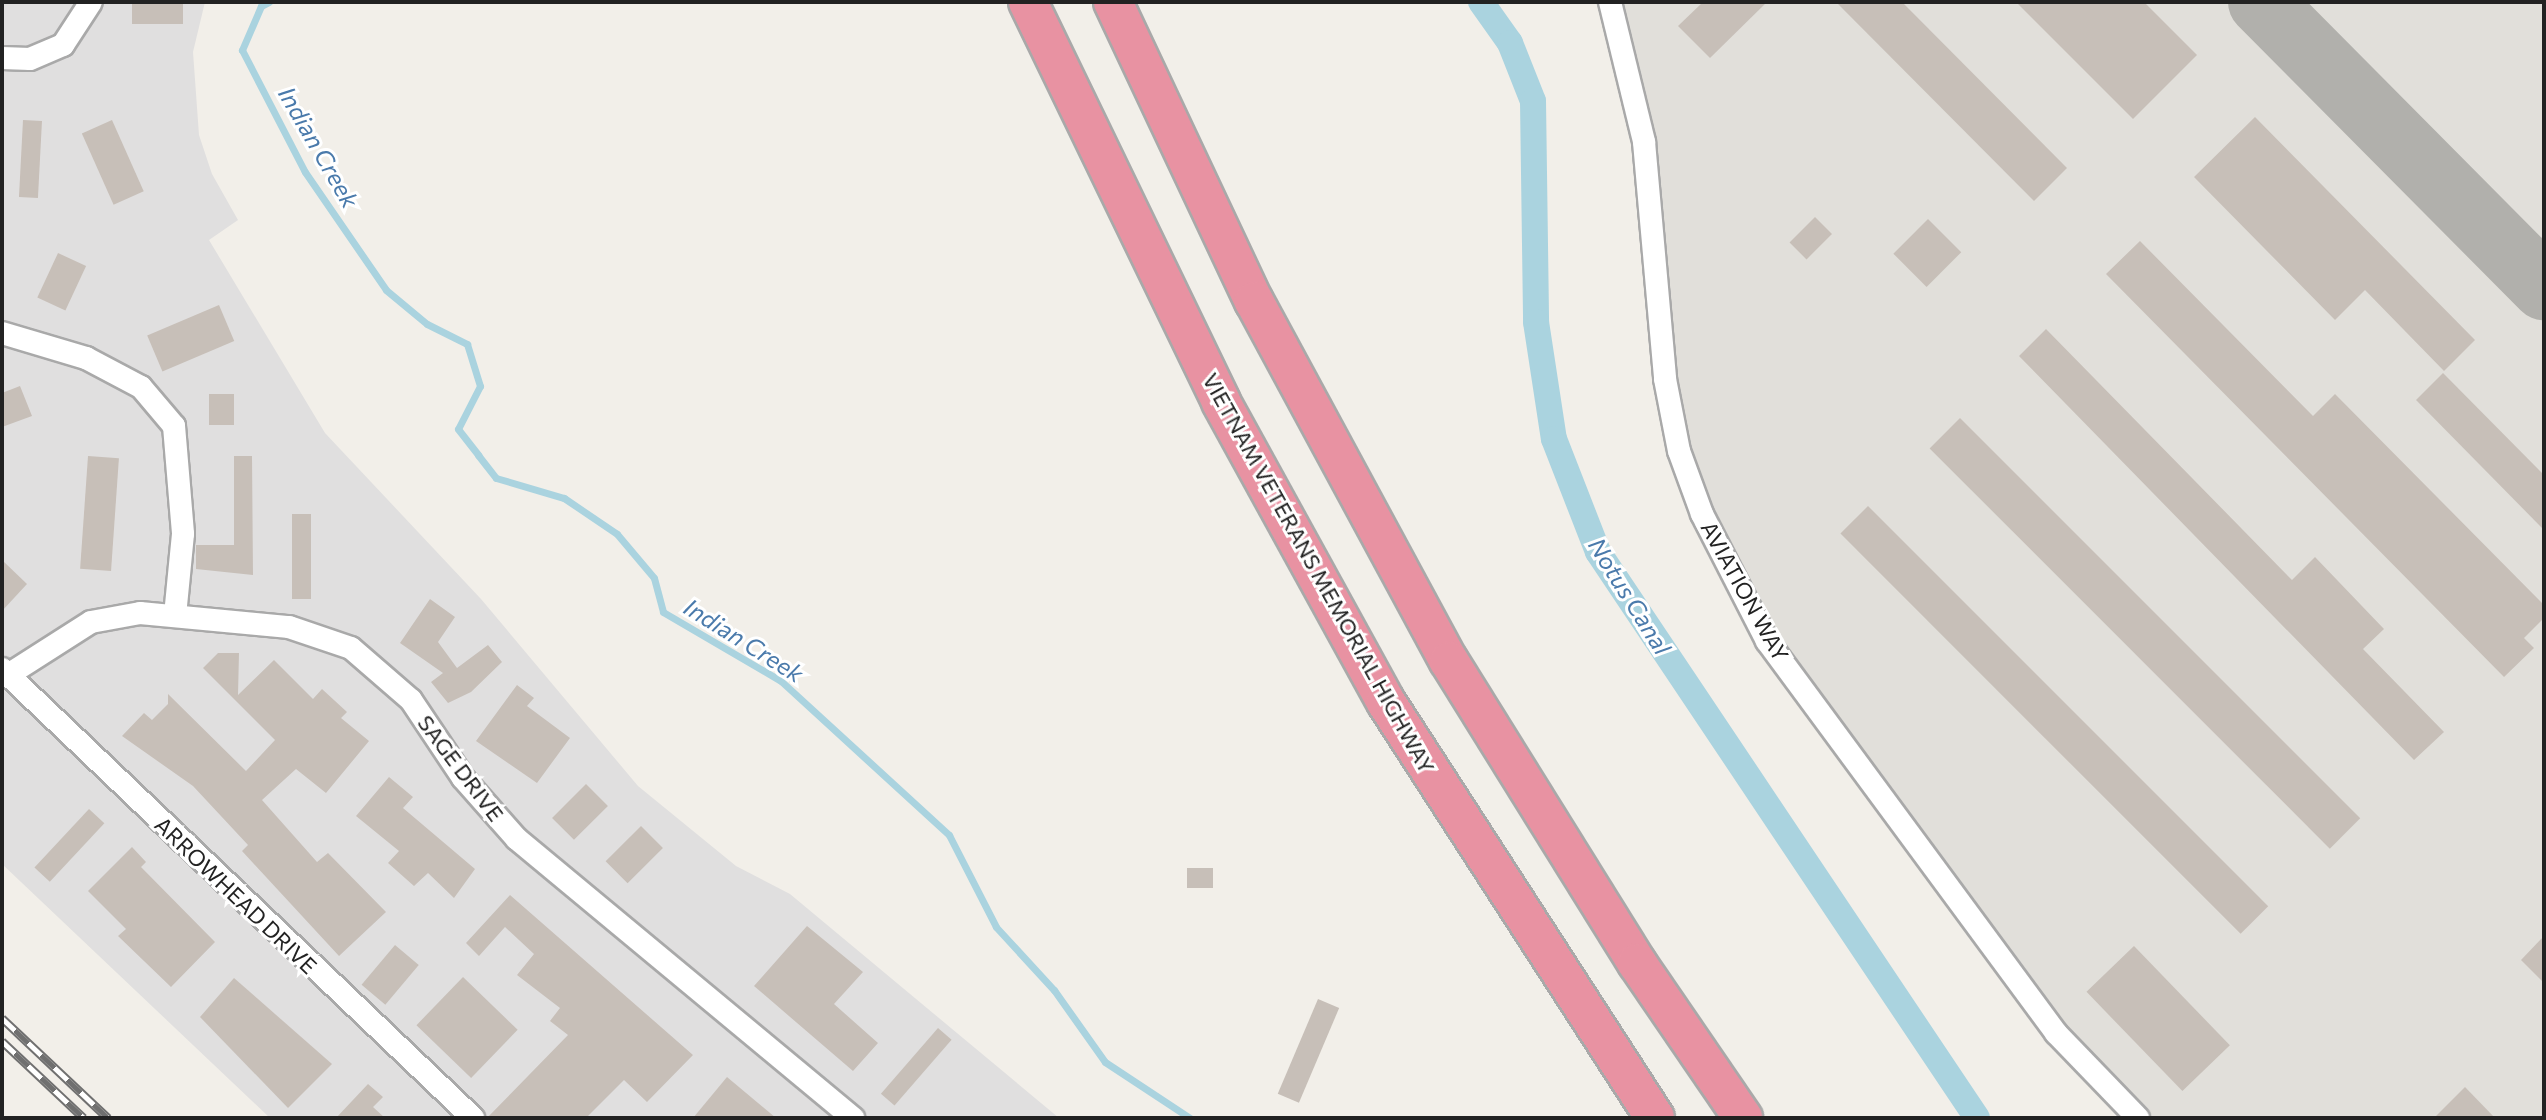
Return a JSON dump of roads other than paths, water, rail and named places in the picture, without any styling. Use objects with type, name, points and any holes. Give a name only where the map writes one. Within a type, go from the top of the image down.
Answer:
[{"type":"highway","name":"VIETNAM VETERANS MEMORIAL HIGHWAY","points":[[1028,2],[1221,402],[1386,702],[1655,1118]]},
{"type":"highway","points":[[1113,2],[1254,301],[1449,661],[1637,963],[1743,1118]]},
{"type":"street","points":[[2,58],[30,59],[63,45],[91,2]]},
{"type":"street","name":"AVIATION WAY","points":[[1610,2],[1644,142],[1665,379],[1679,451],[1702,514],[1767,641],[2056,1033],[2138,1118]]},
{"type":"street","points":[[2,333],[86,358],[141,387],[174,426],[183,519],[175,616]]},
{"type":"street","name":"SAGE DRIVE","points":[[5,672],[91,622],[140,613],[289,627],[351,648],[411,700],[463,778],[517,839],[853,1118]]},
{"type":"street","name":"ARROWHEAD DRIVE","points":[[5,672],[473,1118]]},
{"type":"waterway","name":"Indian Creek","points":[[269,2],[261,6],[242,50],[305,172],[386,290],[427,324],[467,344],[480,386],[458,429],[496,478],[564,498],[617,534],[654,578],[663,612],[781,681],[949,835],[996,927],[1054,990],[1105,1062],[1190,1118]]},
{"type":"waterway","name":"Notus Canal","points":[[1481,2],[1510,43],[1533,101],[1536,322],[1554,439],[1598,552],[1977,1118]]},
{"type":"railway","points":[[2,1018],[108,1118]]},
{"type":"railway","points":[[2,1041],[84,1118]]}]
